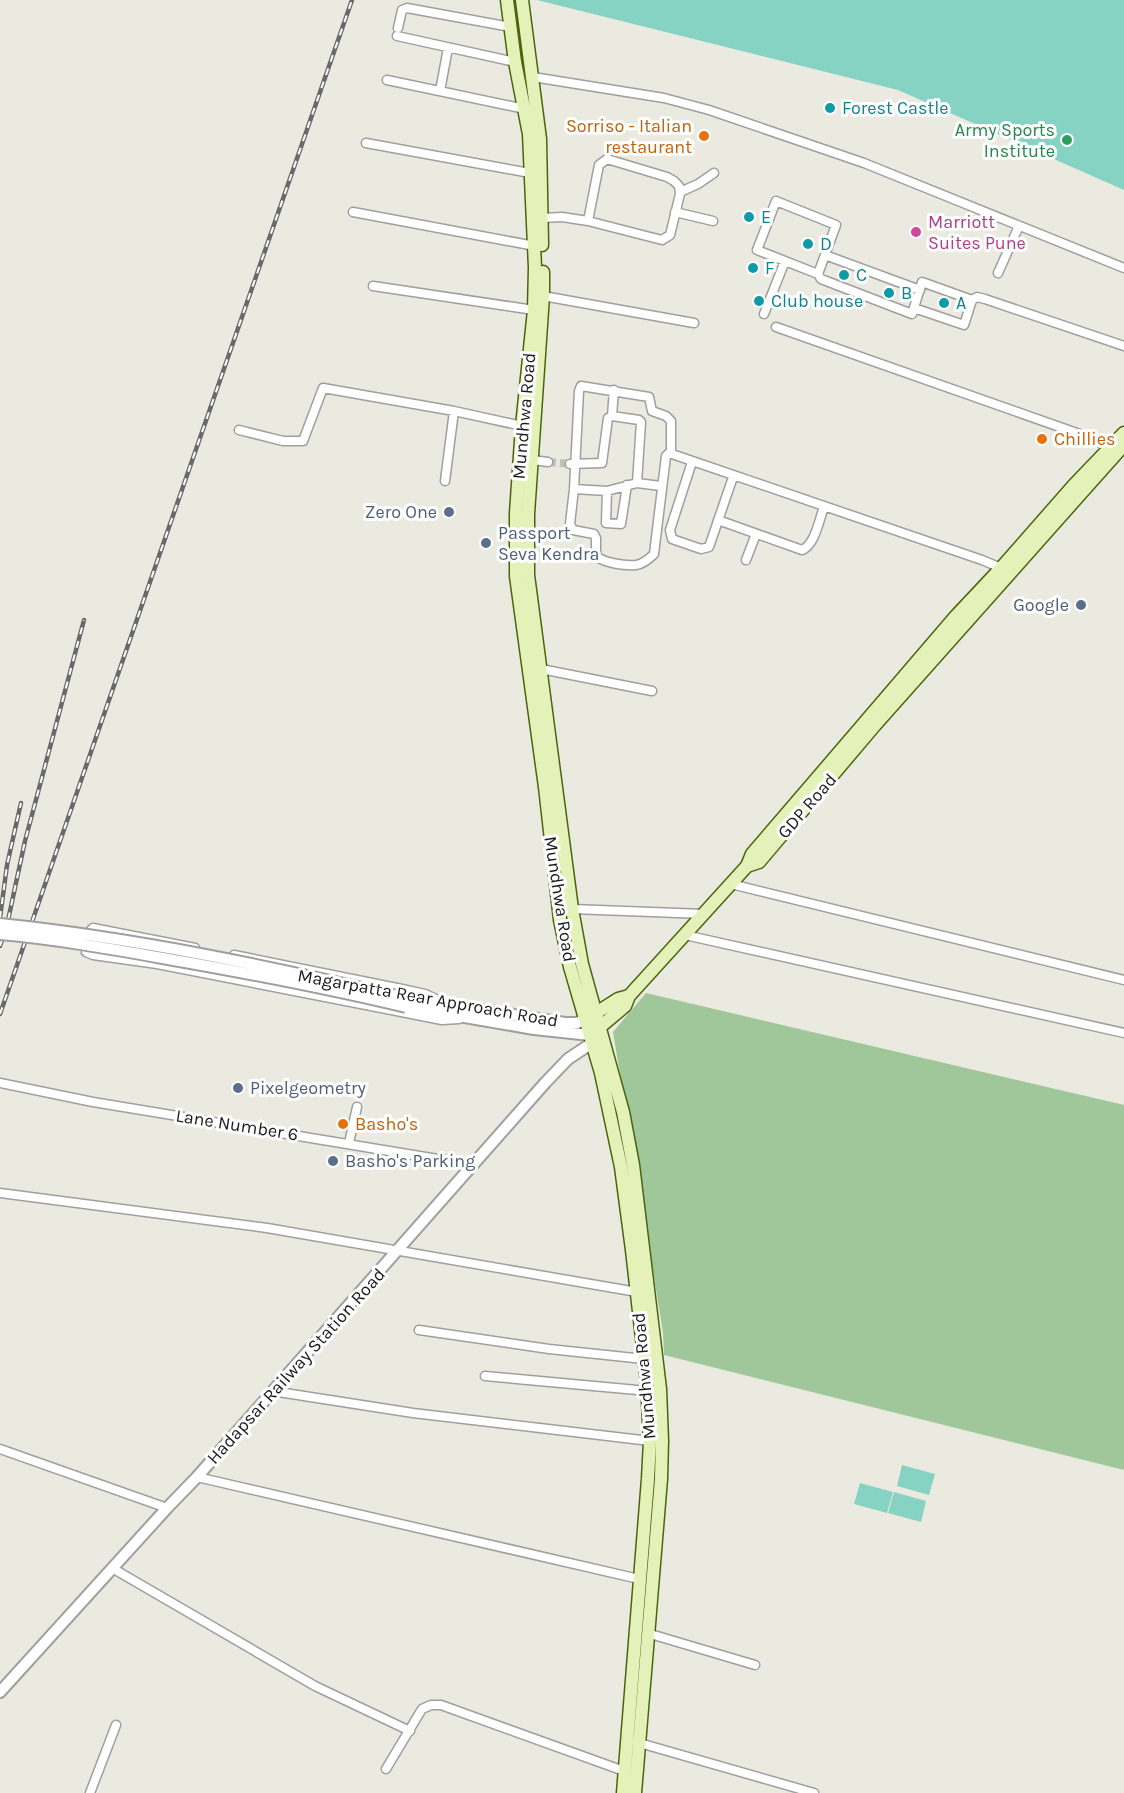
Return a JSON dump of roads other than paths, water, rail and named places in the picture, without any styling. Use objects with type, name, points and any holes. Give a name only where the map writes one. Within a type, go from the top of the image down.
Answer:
[{"type":"main road","points":[[508,0],[526,56],[530,60]]},
{"type":"main road","points":[[514,23],[515,0]]},
{"type":"main road","name":"Mundhwa Road","points":[[522,0],[540,139],[543,296],[516,513],[522,576],[545,787],[572,909],[594,1035],[617,1146],[629,1226],[644,1359],[662,1441],[647,1633],[633,1742],[624,1770],[623,1793]]},
{"type":"main road","name":"Mundhwa Road","points":[[514,23],[520,64],[516,67],[529,134],[535,246],[528,427],[532,460],[522,576],[541,669],[560,920],[570,967],[591,1016]]},
{"type":"main road","points":[[1006,570],[1074,485],[1124,433]]},
{"type":"main road","name":"GDP Road","points":[[629,996],[747,866],[759,862],[1006,570],[1124,445]]},
{"type":"main road","points":[[594,1035],[625,1006],[629,996]]},
{"type":"main road","name":"Magarpatta Rear Approach Road","points":[[591,1016],[618,999],[629,996]]},
{"type":"main road","name":"Mundhwa Road","points":[[594,1035],[623,1112],[633,1165],[651,1384],[648,1479],[639,1579],[633,1742],[635,1793]]},
{"type":"street","points":[[514,23],[404,8],[398,32],[516,67]]},
{"type":"street","points":[[440,91],[448,48]]},
{"type":"street","points":[[533,77],[664,98],[710,110],[864,163],[1124,268]]},
{"type":"street","points":[[387,80],[525,110]]},
{"type":"street","points":[[366,143],[530,173]]},
{"type":"street","points":[[542,219],[562,217],[588,220],[662,240],[670,235],[680,192],[674,181],[667,177],[607,159],[599,165],[588,220]]},
{"type":"street","points":[[680,192],[714,173]]},
{"type":"street","points":[[818,274],[836,225],[776,201],[757,250],[818,274],[821,279],[912,314],[922,282],[972,300]]},
{"type":"street","points":[[352,212],[535,246]]},
{"type":"street","points":[[675,212],[713,221]]},
{"type":"street","points":[[998,273],[1019,226]]},
{"type":"street","points":[[825,255],[920,290]]},
{"type":"street","points":[[764,314],[785,261]]},
{"type":"street","points":[[373,286],[534,309]]},
{"type":"street","points":[[543,296],[694,323]]},
{"type":"street","points":[[914,308],[964,325],[972,300],[977,297],[1124,346]]},
{"type":"street","points":[[776,327],[1090,438],[1111,448]]},
{"type":"street","points":[[671,454],[671,420],[652,411],[649,397],[581,386],[572,464],[574,489],[570,524],[573,530],[594,534],[596,556],[601,560],[637,565],[648,560],[655,549],[666,456],[671,454],[1006,570]]},
{"type":"street","points":[[239,430],[276,440],[303,441],[323,388],[454,411],[528,427]]},
{"type":"street","points":[[572,464],[602,463],[607,421],[612,416],[614,390]]},
{"type":"street","points":[[445,481],[454,411]]},
{"type":"street","points":[[612,416],[634,418],[640,422],[637,483]]},
{"type":"street","points":[[532,460],[548,462]]},
{"type":"street","points":[[692,462],[670,535],[672,539],[706,549],[709,547],[733,477]]},
{"type":"street","points":[[574,489],[608,491],[637,483],[661,486]]},
{"type":"street","points":[[608,491],[606,523],[621,524],[627,485]]},
{"type":"street","points":[[718,520],[797,549],[806,549],[824,507]]},
{"type":"street","points":[[746,560],[756,534]]},
{"type":"street","points":[[541,669],[652,691]]},
{"type":"street","points":[[731,884],[1124,980]]},
{"type":"street","points":[[572,909],[704,914]]},
{"type":"street","name":"Magarpatta Rear Approach Road","points":[[0,924],[130,942],[317,977],[468,1017],[534,1029],[594,1035]]},
{"type":"street","points":[[446,1004],[425,994],[402,989],[96,928],[91,930],[86,952],[442,1020],[468,1017]]},
{"type":"street","name":"Magarpatta Rear Approach Road","points":[[0,934],[61,940],[406,1002],[446,1004],[565,1023],[577,1023],[591,1016]]},
{"type":"street","points":[[685,935],[1124,1033]]},
{"type":"street","name":"Hadapsar Railway Station Road","points":[[0,1692],[197,1477],[399,1251],[544,1083],[594,1035]]},
{"type":"street","name":"Lane Number 6","points":[[0,1083],[93,1102],[474,1165]]},
{"type":"street","points":[[350,1143],[357,1107]]},
{"type":"street","points":[[0,1193],[267,1228],[637,1292]]},
{"type":"street","points":[[419,1330],[549,1349],[644,1359]]},
{"type":"street","points":[[485,1376],[651,1384]]},
{"type":"street","points":[[272,1391],[413,1413],[650,1441]]},
{"type":"street","points":[[0,1449],[167,1508]]},
{"type":"street","points":[[197,1477],[639,1579]]},
{"type":"street","points":[[112,1568],[315,1686],[410,1731]]},
{"type":"street","points":[[647,1633],[756,1665]]},
{"type":"street","points":[[386,1769],[422,1709],[431,1705],[441,1705],[624,1770]]},
{"type":"street","points":[[90,1793],[116,1725]]},
{"type":"street","points":[[633,1742],[814,1793]]},
{"type":"tunnel","points":[[548,462],[570,464]]},
{"type":"railway","points":[[0,1014],[352,0]]},
{"type":"railway","points":[[0,946],[7,925],[25,841],[84,620]]},
{"type":"railway","points":[[0,918],[7,865],[21,803]]},
{"type":"place","name":"Forest Castle","points":[[830,108]]},
{"type":"place","name":"Sorriso - Italian restaurant","points":[[704,136]]},
{"type":"place","name":"Army Sports Institute","points":[[1067,140]]},
{"type":"place","name":"E","points":[[749,217]]},
{"type":"place","name":"Marriott Suites Pune","points":[[916,232]]},
{"type":"place","name":"D","points":[[808,244]]},
{"type":"place","name":"F","points":[[753,268]]},
{"type":"place","name":"C","points":[[844,275]]},
{"type":"place","name":"B","points":[[889,293]]},
{"type":"place","name":"Club house","points":[[759,301]]},
{"type":"place","name":"A","points":[[944,303]]},
{"type":"place","name":"Chillies","points":[[1042,439]]},
{"type":"place","name":"Zero One","points":[[449,512]]},
{"type":"place","name":"Passport Seva Kendra","points":[[486,543]]},
{"type":"place","name":"Google","points":[[1081,605]]},
{"type":"place","name":"Pixelgeometry","points":[[238,1088]]},
{"type":"place","name":"Basho's","points":[[343,1124]]},
{"type":"place","name":"Basho's Parking","points":[[333,1161]]}]
